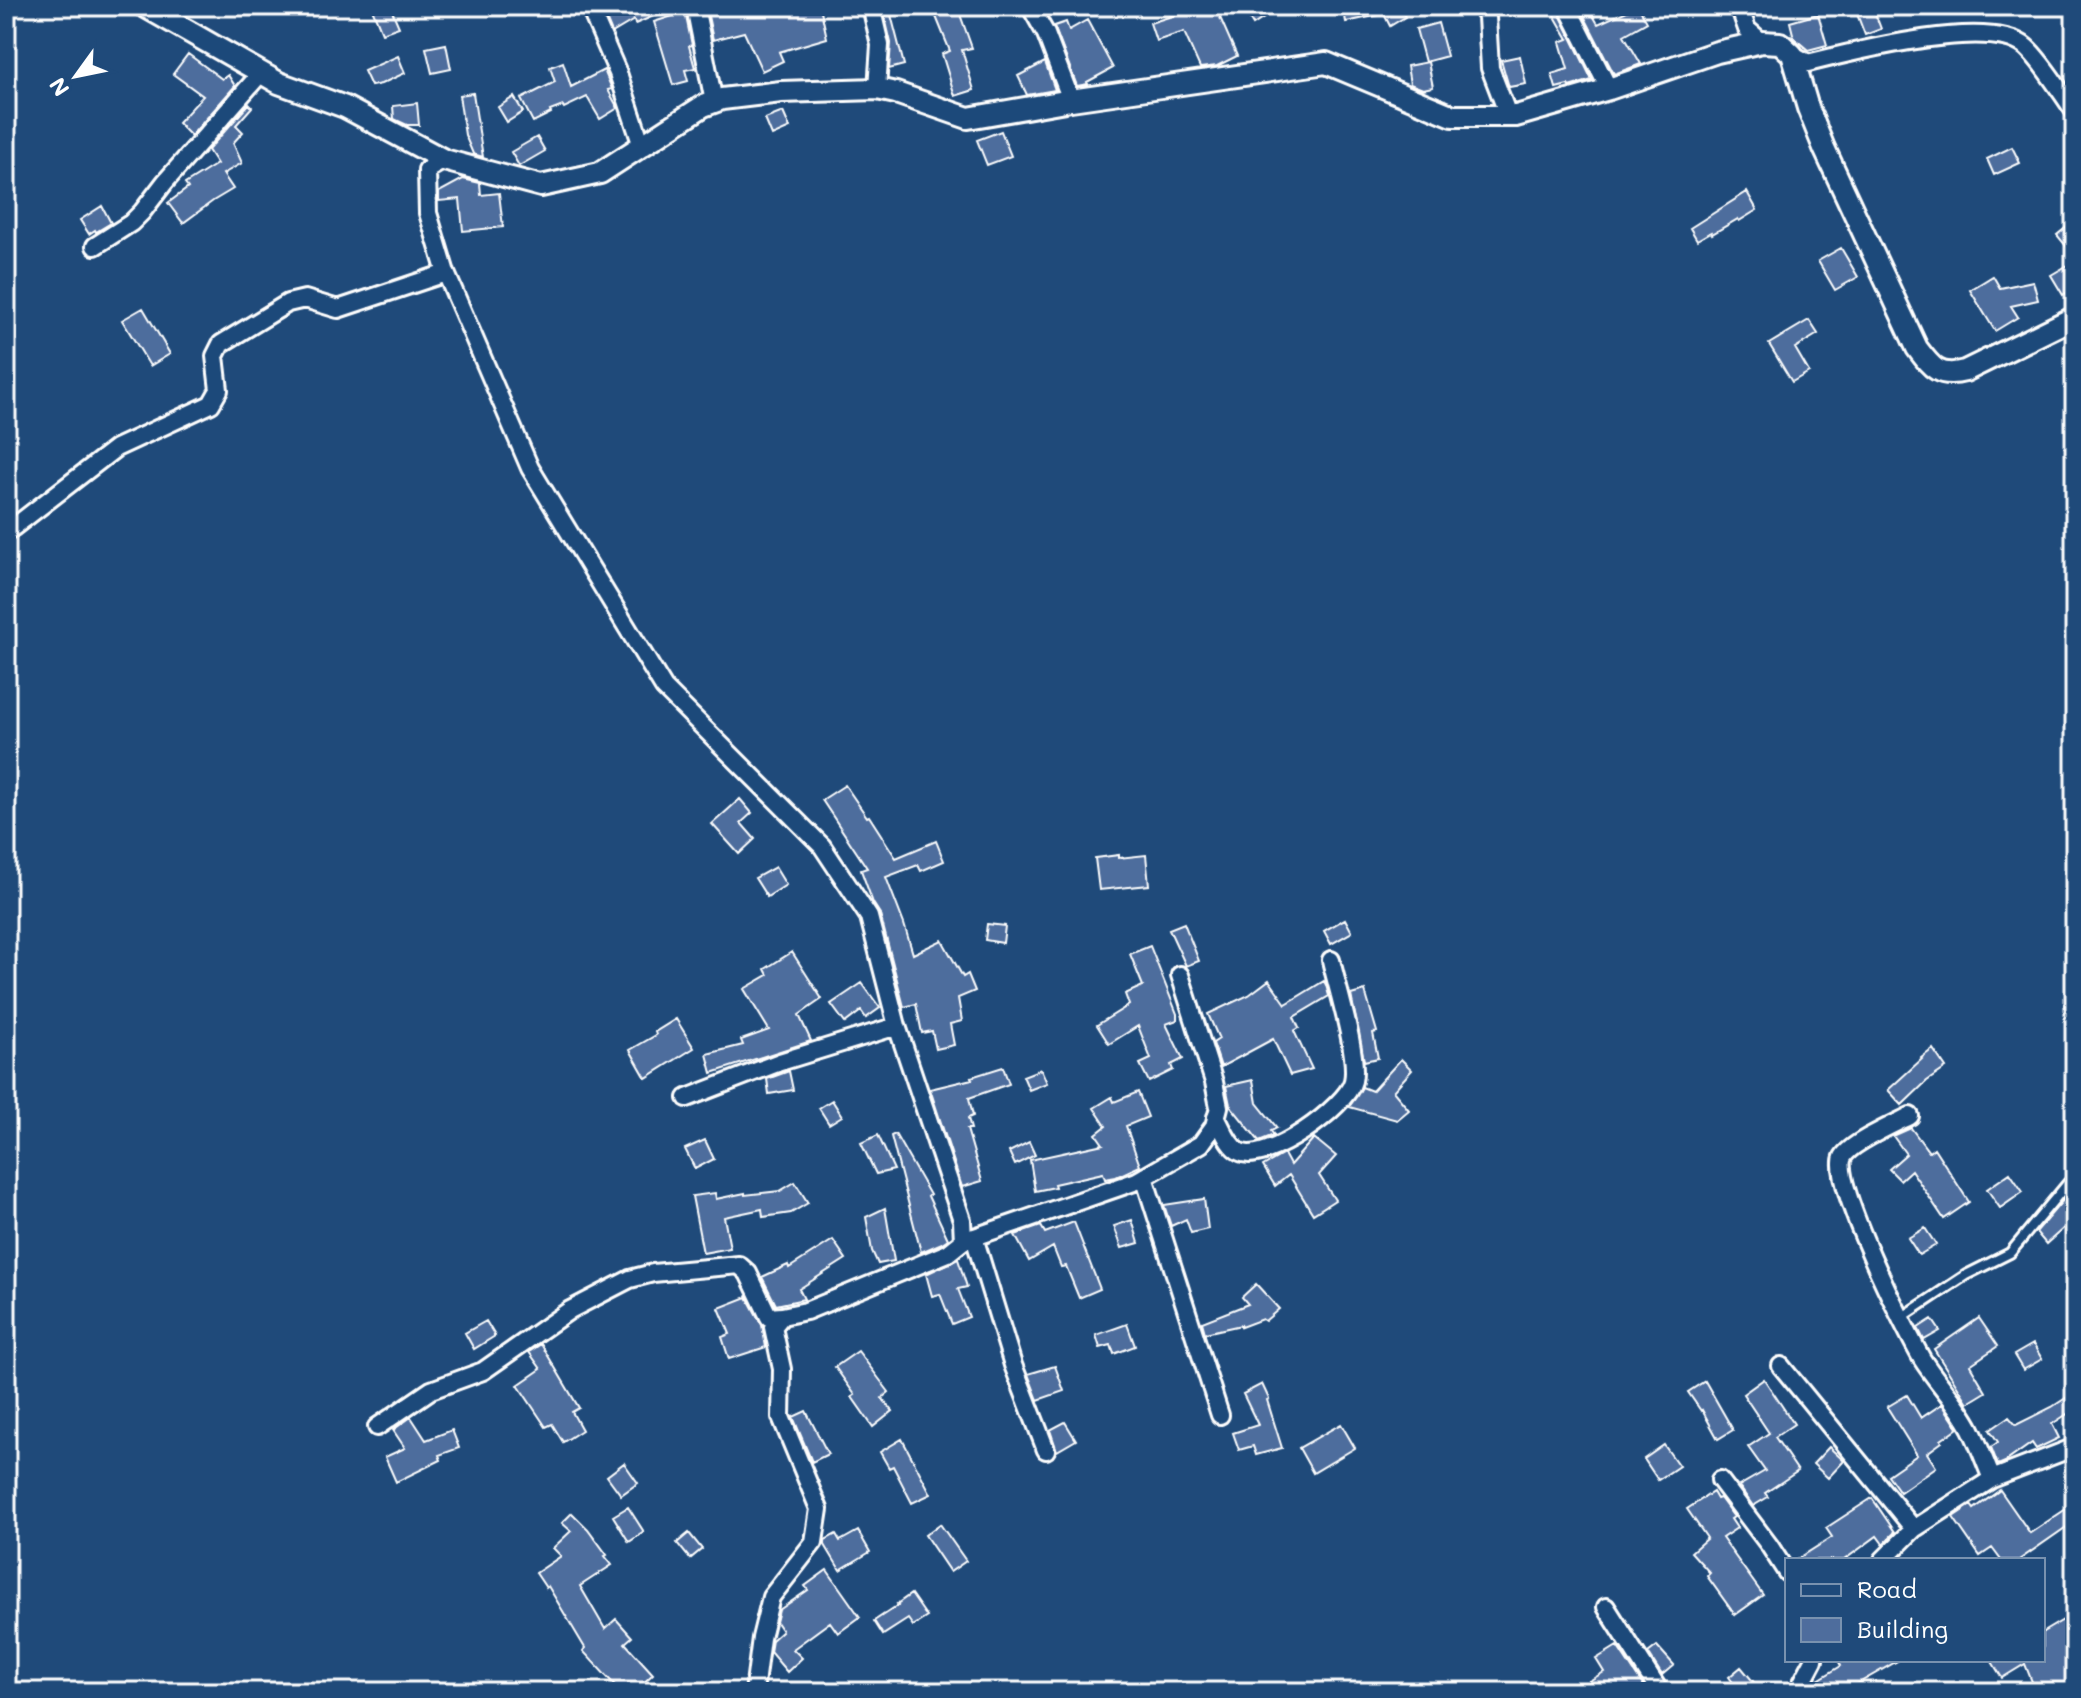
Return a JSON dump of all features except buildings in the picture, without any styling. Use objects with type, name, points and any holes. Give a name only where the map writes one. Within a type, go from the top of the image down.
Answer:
[{"type":"street","points":[[144,6],[279,83],[345,107],[444,160],[541,186],[600,173],[703,106],[722,99],[781,92],[877,89],[968,118],[1326,63],[1453,116],[1516,116],[1609,89],[1717,52],[1762,42],[1780,43],[1808,63],[1922,38],[1980,36],[2010,38],[2026,47],[2075,112]]},
{"type":"street","points":[[589,6],[618,73],[642,146]]},
{"type":"street","points":[[695,6],[714,102]]},
{"type":"street","points":[[871,6],[880,45],[877,89]]},
{"type":"street","points":[[1483,6],[1487,17],[1490,68],[1508,115]]},
{"type":"street","points":[[1567,6],[1609,89]]},
{"type":"street","points":[[1739,6],[1747,29],[1762,42]]},
{"type":"street","points":[[1031,7],[1046,34],[1071,100]]},
{"type":"street","points":[[1792,54],[1824,148],[1917,348],[1929,364],[1941,373],[1952,375],[1965,371],[2075,317]]},
{"type":"street","points":[[95,246],[131,223],[142,212],[261,73]]},
{"type":"street","points":[[444,160],[427,170],[428,213],[446,273],[530,468],[664,688],[822,846],[869,917],[897,1026],[962,1220],[1046,1450]]},
{"type":"street","points":[[6,533],[116,448],[211,404],[219,390],[215,356],[221,344],[288,303],[305,299],[338,309],[446,273]]},
{"type":"street","points":[[1216,1117],[1230,1143],[1239,1152],[1249,1155],[1262,1153],[1301,1133],[1329,1112],[1347,1093],[1353,1081],[1354,1064],[1331,960]]},
{"type":"street","points":[[377,1427],[431,1390],[483,1371],[570,1310],[630,1279],[653,1273],[739,1265],[748,1273],[769,1317],[782,1316],[806,1311],[948,1253],[969,1239],[1137,1181],[1201,1144],[1214,1126],[1219,1107],[1180,975]]},
{"type":"street","points":[[687,1098],[780,1062],[897,1026]]},
{"type":"street","points":[[1910,1116],[1866,1138],[1846,1153],[1841,1161],[1842,1170],[1875,1267],[1924,1361],[1971,1429],[1992,1479]]},
{"type":"street","points":[[1144,1177],[1220,1415]]},
{"type":"street","points":[[754,1692],[761,1638],[771,1597],[814,1542],[819,1509],[781,1417],[782,1369],[773,1327],[782,1316]]},
{"type":"street","points":[[1781,1366],[1914,1529]]},
{"type":"street","points":[[1885,1558],[1914,1529],[1992,1479],[2075,1447]]},
{"type":"street","points":[[1720,1480],[1785,1570]]},
{"type":"street","points":[[1606,1607],[1660,1692]]},
{"type":"street","points":[[1797,1692],[1813,1662]]},
{"type":"lane","points":[[1901,1318],[1966,1275],[2010,1253],[2068,1183]]}]
